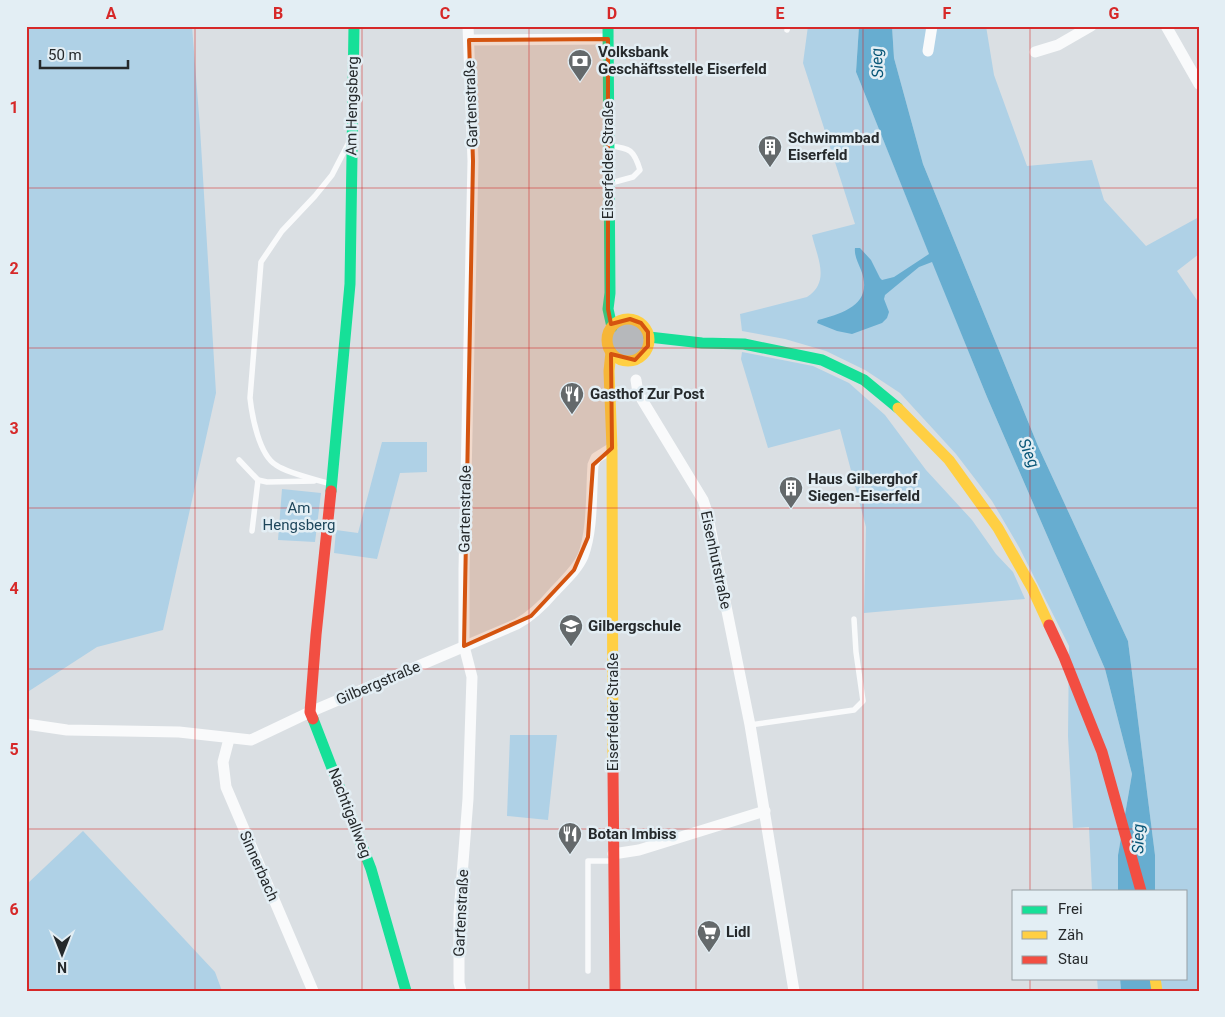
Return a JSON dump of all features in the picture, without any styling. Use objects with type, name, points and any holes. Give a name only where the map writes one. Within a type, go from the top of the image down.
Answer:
[{"type":"main road","name":"Am Hengsberg","points":[[316,635],[350,284],[354,26]]},
{"type":"main road","name":"Eiserfelder Straße","points":[[608,26],[610,293],[608,309],[612,327],[607,339],[611,352],[609,371],[612,448],[615,991]]},
{"type":"main road","points":[[610,293],[618,306],[630,319],[641,323],[645,327],[649,338],[647,350],[665,350],[702,343]]},
{"type":"main road","points":[[612,327],[623,320],[630,319]]},
{"type":"main road","points":[[649,338],[665,338],[702,343],[744,344],[822,360],[864,380],[894,404],[949,460],[998,528],[1032,588],[1064,657],[1102,752],[1141,890]]},
{"type":"main road","name":"Eiserfelder Straße","points":[[611,404],[615,386],[621,373],[629,361],[640,357],[647,350]]},
{"type":"main road","points":[[611,352],[622,360],[629,361]]},
{"type":"main road","name":"Nachtigallweg","points":[[316,635],[310,712],[371,869],[406,991]]},
{"type":"street","name":"Gartenstraße","points":[[461,991],[459,983],[459,914],[468,799],[472,678],[464,646],[473,161],[468,26]]},
{"type":"street","points":[[928,52],[932,26]]},
{"type":"street","points":[[1036,52],[1058,45],[1091,26]]},
{"type":"street","points":[[1166,26],[1199,84]]},
{"type":"street","points":[[469,40],[608,39]]},
{"type":"street","name":"Eisenhutstraße","points":[[636,380],[638,393],[703,500],[708,512],[750,726],[794,991]]},
{"type":"street","name":"Gilbergstraße","points":[[26,724],[66,730],[179,732],[251,740],[310,712],[517,624],[531,616],[574,570],[582,557],[588,537],[593,465],[596,458],[612,448]]},
{"type":"street","name":"Sinnerbach","points":[[229,739],[224,762],[226,787],[313,991]]},
{"type":"street","points":[[613,858],[765,811]]},
{"type":"lane","points":[[332,484],[276,466],[270,460],[265,453],[252,414],[250,398],[261,262],[282,231],[332,175],[352,138]]},
{"type":"lane","points":[[608,146],[629,150],[636,157],[640,170],[634,176],[608,184]]},
{"type":"lane","points":[[239,460],[258,480],[319,481]]},
{"type":"lane","points":[[252,531],[258,480]]},
{"type":"lane","points":[[750,726],[854,710],[858,706],[862,701],[854,619]]},
{"type":"lane","points":[[588,970],[588,861],[613,858]]},
{"type":"highlighted area","points":[[608,39],[608,309],[611,324],[630,319],[641,323],[648,332],[648,346],[635,360],[611,354],[612,448],[593,465],[588,537],[574,570],[531,616],[464,646],[473,161],[469,40]]},
{"type":"green space","points":[[26,26],[192,26],[216,393],[163,630],[97,647],[26,693]]},
{"type":"green space","points":[[808,26],[859,26],[856,72],[987,397],[1105,669],[1132,774],[1118,855],[1118,890],[1092,890],[1089,827],[1073,828],[1068,736],[1069,646],[1019,547],[992,501],[956,454],[900,393],[865,370],[826,351],[785,339],[742,331],[740,314],[807,297],[814,291],[819,284],[820,269],[812,235],[855,224],[803,63]]},
{"type":"green space","points":[[892,26],[986,26],[994,75],[1027,166],[1092,160],[1104,200],[1146,246],[1199,217],[1199,254],[1177,271],[1199,303],[1199,991],[1156,991],[1156,980],[1188,980],[1188,890],[1155,890],[1155,855],[1128,641],[1038,446],[923,164],[894,58]]},
{"type":"green space","points":[[628,319],[643,325],[649,340],[643,355],[628,361],[613,355],[607,340],[613,325]]},
{"type":"green space","points":[[742,352],[813,366],[849,383],[885,415],[926,470],[972,520],[996,554],[1013,572],[1025,599],[864,613],[866,527],[840,429],[768,448],[741,359]]},
{"type":"green space","points":[[382,442],[427,442],[427,472],[400,473],[377,559],[334,553],[336,530],[358,533]]},
{"type":"green space","name":"Am Hengsberg","points":[[282,489],[321,493],[315,542],[278,540]]},
{"type":"green space","points":[[510,735],[557,735],[548,820],[507,816]]},
{"type":"green space","points":[[83,831],[215,972],[222,991],[26,991],[26,885]]},
{"type":"green space","points":[[1097,980],[1120,980],[1121,991],[1098,991]]},
{"type":"water","name":"Sieg","points":[[859,26],[892,26],[894,58],[923,164],[1038,446],[1128,641],[1155,855],[1155,890],[1118,890],[1118,855],[1132,774],[1105,669],[987,397],[932,262],[919,267],[885,295],[884,299],[889,312],[887,318],[882,323],[852,334],[837,331],[817,323],[818,320],[846,310],[860,299],[864,282],[855,248],[860,248],[871,260],[882,280],[894,277],[929,254],[856,72]]},
{"type":"water","points":[[1120,980],[1156,980],[1156,991],[1121,991]]},
{"type":"traffic: fast","points":[[331,491],[350,284],[354,26]]},
{"type":"traffic: fast","points":[[608,26],[610,293],[608,309],[612,327]]},
{"type":"traffic: fast","points":[[649,337],[702,343],[744,344],[822,360],[864,380],[898,408]]},
{"type":"traffic: fast","points":[[313,719],[371,869],[406,991]]},
{"type":"traffic: slow","points":[[628,319],[643,325],[649,340],[643,355],[628,361],[613,355],[607,340],[613,325],[628,319]]},
{"type":"traffic: slow","points":[[611,352],[609,371],[612,448],[613,771]]},
{"type":"traffic: slow","points":[[898,408],[949,460],[998,528],[1032,588],[1049,625]]},
{"type":"traffic: slow","points":[[1155,980],[1157,991]]},
{"type":"traffic: jam","points":[[313,719],[310,712],[316,635],[331,491]]},
{"type":"traffic: jam","points":[[1049,625],[1064,657],[1102,752],[1141,890]]},
{"type":"traffic: jam","points":[[613,771],[615,991]]},
{"type":"place","name":"Volksbank Geschäftsstelle Eiserfeld","points":[[580,82]]},
{"type":"place","name":"Schwimmbad Eiserfeld","points":[[770,168]]},
{"type":"place","name":"Gasthof Zur Post","points":[[572,415]]},
{"type":"place","name":"Haus Gilberghof Siegen-Eiserfeld","points":[[791,509]]},
{"type":"place","name":"Gilbergschule","points":[[571,647]]},
{"type":"place","name":"Botan Imbiss","points":[[570,855]]},
{"type":"place","name":"Lidl","points":[[709,953]]}]
